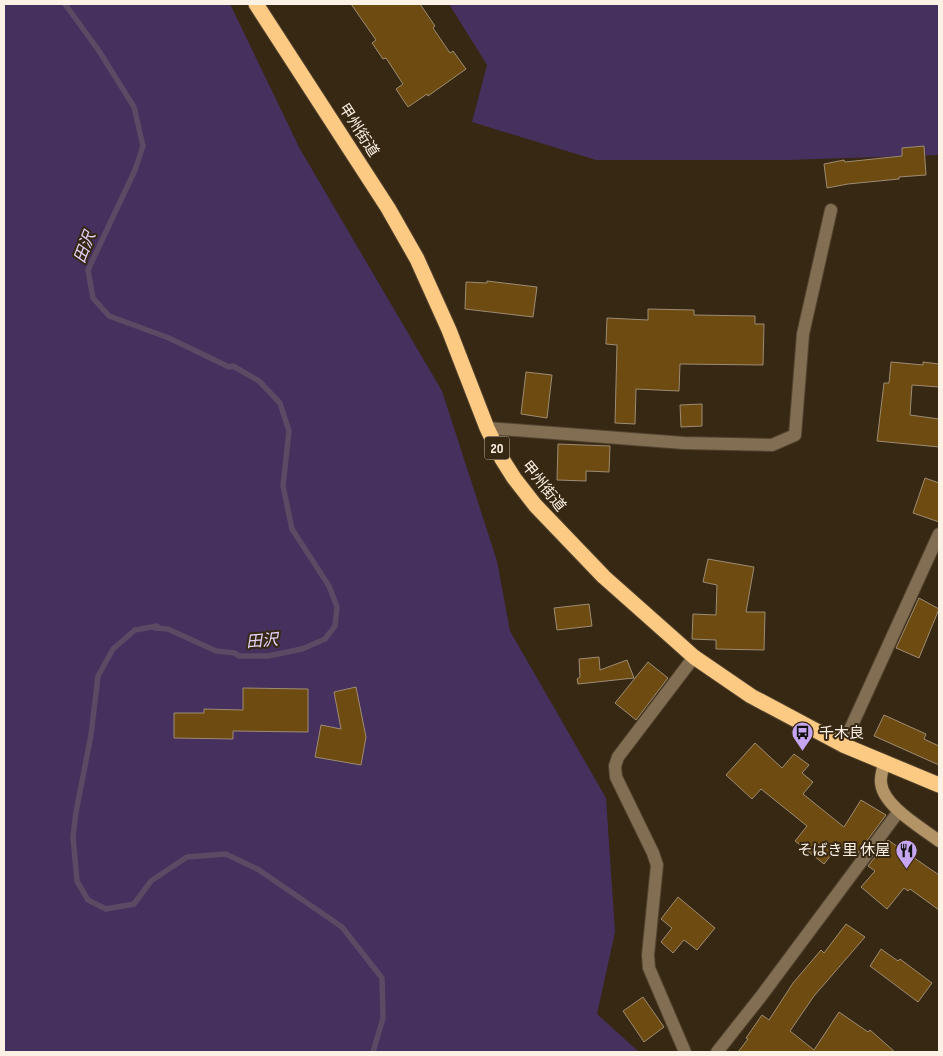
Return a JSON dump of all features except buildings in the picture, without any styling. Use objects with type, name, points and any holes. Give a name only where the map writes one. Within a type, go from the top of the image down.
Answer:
[{"type":"highway","name":"甲州街道","points":[[259,6],[383,200],[417,259],[449,330],[487,428],[506,466],[534,505],[604,577],[694,657],[751,696],[843,745],[938,783]]},
{"type":"main road","points":[[884,763],[881,783],[886,797],[899,811],[939,842]]},
{"type":"street","points":[[487,428],[684,443],[772,445],[795,435],[803,334],[830,210]]},
{"type":"street","points":[[843,745],[939,534]]},
{"type":"street","points":[[685,1052],[650,968],[648,955],[657,864],[616,777],[615,766],[618,757],[694,657]]},
{"type":"street","points":[[717,1052],[762,995],[899,811]]},
{"type":"shaded area","points":[[4,4],[230,4],[300,149],[442,391],[497,561],[510,631],[606,798],[615,932],[597,1014],[639,1052],[4,1052]]},
{"type":"shaded area","points":[[449,4],[939,4],[939,155],[787,160],[596,160],[472,122],[487,65]]},
{"type":"waterway","name":"田沢","points":[[65,4],[99,51],[134,107],[143,146],[135,170],[88,270],[93,298],[109,316],[169,338],[229,367],[233,366],[259,381],[280,403],[289,431],[283,486],[292,529],[329,586],[337,607],[335,626],[325,639],[302,649],[268,656],[239,656],[235,653],[216,651],[168,629],[155,628],[157,626],[135,630],[113,649],[98,676],[91,735],[76,812],[73,837],[77,881],[88,900],[106,909],[134,904],[151,881],[187,857],[226,854],[259,870],[342,927],[382,978],[383,1018],[373,1052]]},
{"type":"place","name":"千木良","points":[[803,752]]},
{"type":"place","name":"そばき里 休屋","points":[[906,869]]}]
